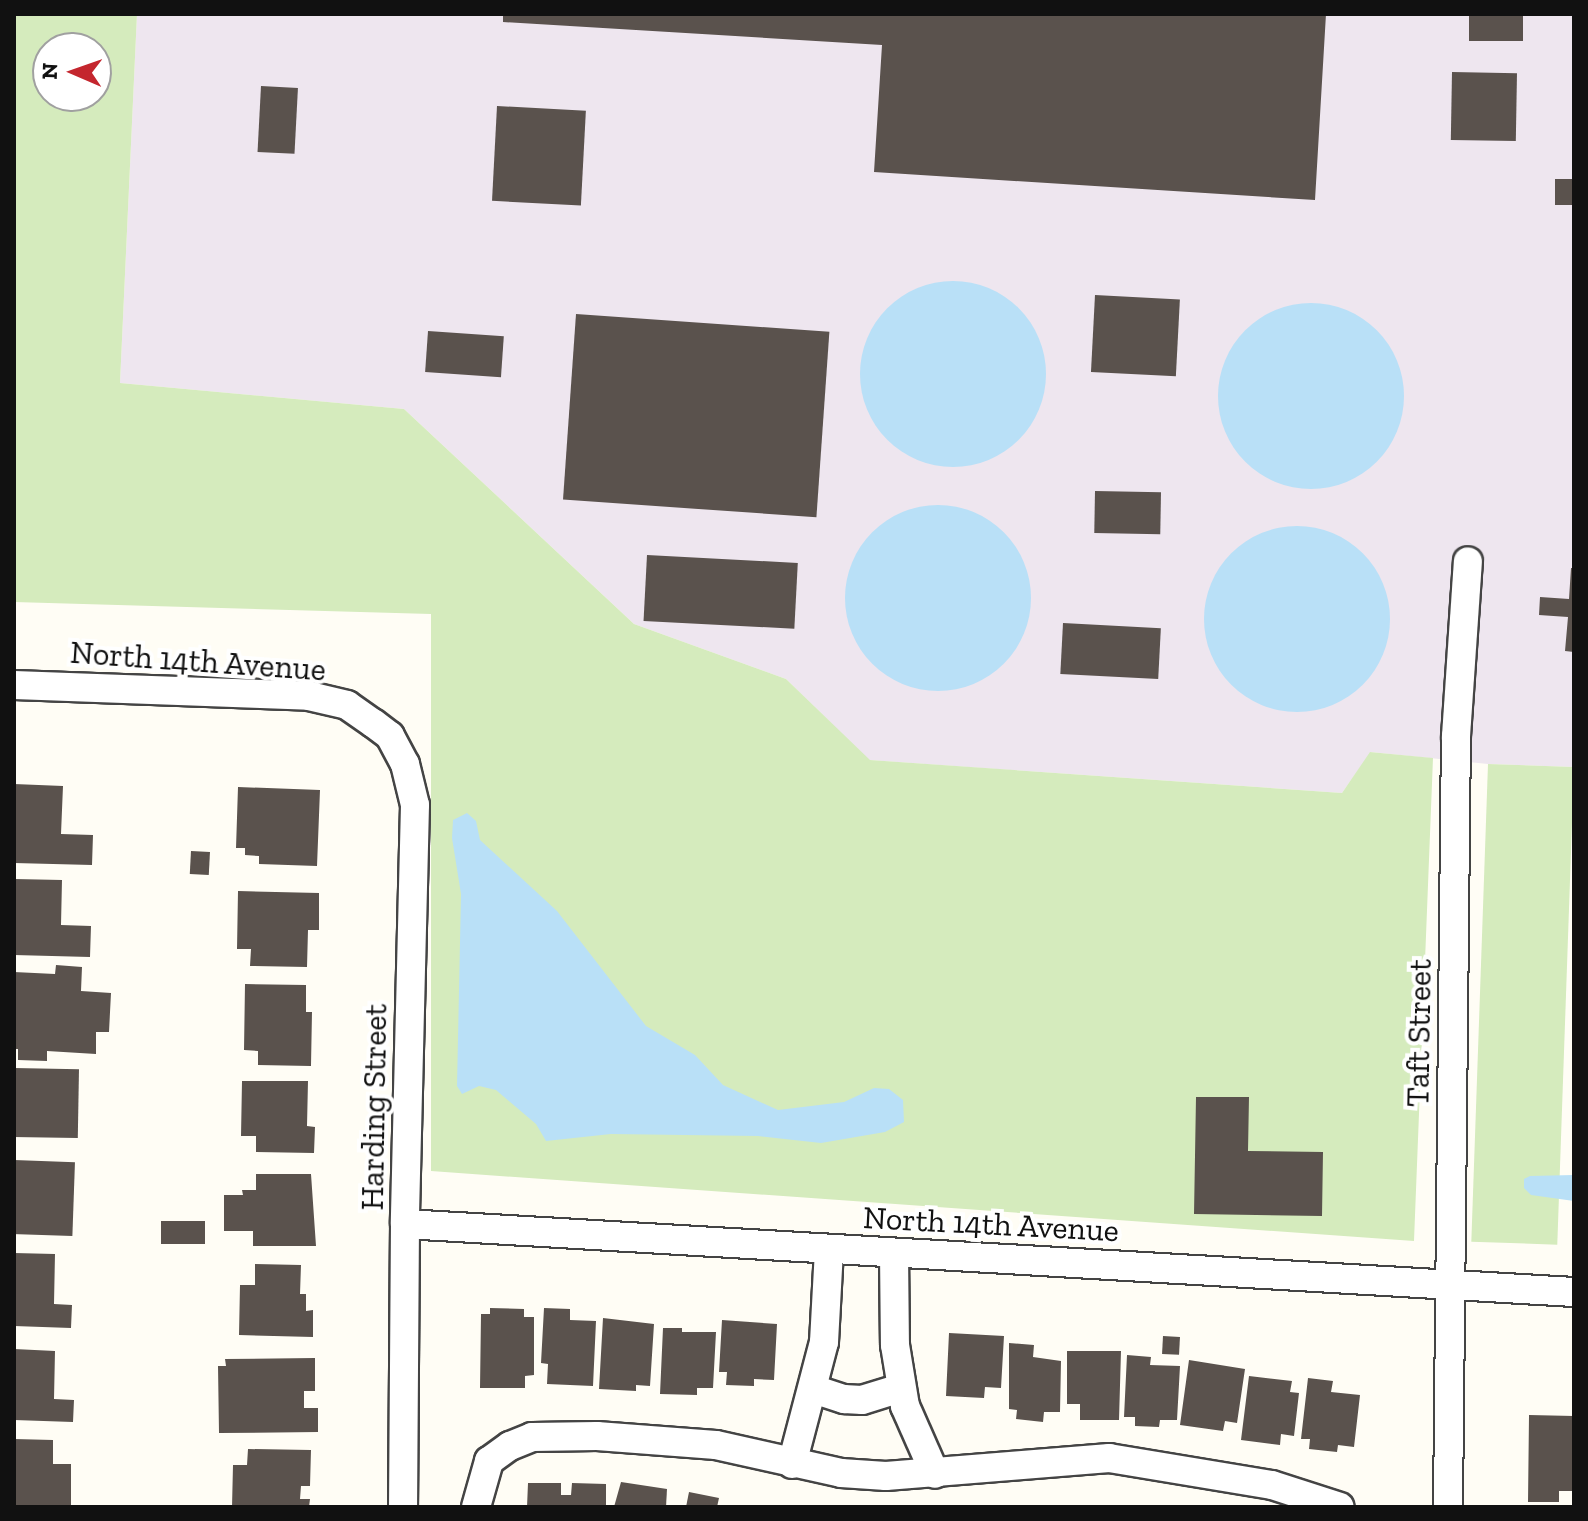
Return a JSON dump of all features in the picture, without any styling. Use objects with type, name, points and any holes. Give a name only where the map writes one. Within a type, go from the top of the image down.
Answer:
[{"type":"street","name":"Taft Street","points":[[1448,1507],[1456,736],[1468,561]]},
{"type":"street","name":"North 14th Avenue","points":[[14,685],[309,696],[347,705],[373,723]]},
{"type":"street","name":"Harding Street","points":[[373,723],[390,736],[405,764],[415,805],[405,1224],[403,1507]]},
{"type":"street","name":"North 14th Avenue","points":[[405,1224],[1574,1292]]},
{"type":"street","points":[[792,1464],[813,1389],[828,1303],[829,1249]]},
{"type":"street","points":[[894,1253],[894,1320],[901,1388],[905,1406],[935,1474]]},
{"type":"street","points":[[813,1389],[844,1399],[862,1400],[901,1388]]},
{"type":"street","points":[[476,1507],[489,1461],[510,1446],[532,1437],[597,1436],[716,1445],[841,1473],[935,1474],[1109,1458],[1272,1485],[1340,1507]]},
{"type":"shaded area","points":[[137,14],[1574,14],[1574,767],[1488,764],[1371,752],[1342,793],[869,760],[786,679],[634,624],[404,409],[120,383]]},
{"type":"green space","points":[[14,14],[137,14],[120,383],[404,409],[634,624],[786,679],[870,760],[1342,793],[1370,752],[1433,758],[1414,1241],[431,1171],[431,614],[14,602]]},
{"type":"green space","points":[[1488,764],[1574,767],[1557,1245],[1471,1242]]},
{"type":"water","points":[[953,281],[971,282],[989,288],[1019,308],[1039,338],[1045,356],[1045,392],[1039,410],[1019,440],[989,460],[971,466],[953,467],[935,466],[917,460],[887,440],[867,410],[861,392],[860,374],[861,356],[867,338],[887,308],[917,288],[935,282]]},
{"type":"water","points":[[1311,303],[1329,304],[1347,310],[1377,330],[1397,360],[1403,378],[1403,414],[1397,432],[1377,462],[1347,482],[1329,488],[1311,489],[1293,488],[1275,482],[1245,462],[1225,432],[1219,414],[1218,396],[1219,378],[1225,360],[1245,330],[1275,310],[1293,304]]},
{"type":"water","points":[[938,505],[956,506],[974,512],[1004,532],[1024,562],[1030,580],[1030,616],[1024,634],[1004,664],[974,684],[956,690],[938,691],[920,690],[902,684],[872,664],[852,634],[846,616],[845,598],[846,580],[852,562],[872,532],[902,512],[920,506]]},
{"type":"water","points":[[1297,526],[1315,527],[1333,533],[1363,553],[1383,583],[1389,601],[1389,637],[1383,655],[1363,685],[1333,705],[1315,711],[1297,712],[1279,711],[1261,705],[1231,685],[1211,655],[1205,637],[1204,619],[1205,601],[1211,583],[1231,553],[1261,533],[1279,527]]},
{"type":"water","points":[[467,813],[476,821],[480,840],[557,911],[646,1026],[695,1055],[723,1085],[778,1110],[844,1102],[874,1088],[889,1089],[903,1100],[904,1122],[885,1132],[821,1143],[758,1136],[611,1134],[546,1141],[536,1124],[496,1090],[479,1086],[462,1094],[457,1086],[461,894],[452,838],[453,820]]},
{"type":"water","points":[[1574,1175],[1574,1201],[1531,1195],[1524,1188],[1524,1179],[1530,1176]]},
{"type":"building","points":[[503,14],[1326,14],[1315,200],[874,172],[882,45],[503,22]]},
{"type":"building","points":[[1469,14],[1523,14],[1523,41],[1469,41]]},
{"type":"building","points":[[1452,72],[1517,73],[1516,141],[1451,140]]},
{"type":"building","points":[[261,86],[298,88],[294,154],[258,152]]},
{"type":"building","points":[[497,106],[586,111],[581,206],[492,201]]},
{"type":"building","points":[[1555,179],[1574,179],[1574,205],[1555,205]]},
{"type":"building","points":[[1095,295],[1180,299],[1176,376],[1091,372]]},
{"type":"building","points":[[576,314],[829,332],[816,517],[563,500]]},
{"type":"building","points":[[428,331],[504,336],[501,377],[425,372]]},
{"type":"building","points":[[1095,491],[1161,492],[1160,534],[1094,533]]},
{"type":"building","points":[[647,555],[798,563],[794,629],[644,621]]},
{"type":"building","points":[[1571,568],[1574,568],[1574,652],[1565,651],[1568,617],[1539,615],[1540,597],[1569,599]]},
{"type":"building","points":[[1063,623],[1161,628],[1158,679],[1060,674]]},
{"type":"building","points":[[14,784],[63,786],[61,834],[93,835],[92,865],[14,863]]},
{"type":"building","points":[[238,787],[320,790],[317,866],[259,864],[259,856],[245,855],[245,848],[236,848]]},
{"type":"building","points":[[191,851],[210,852],[209,875],[190,874]]},
{"type":"building","points":[[14,879],[62,880],[61,925],[91,926],[90,957],[14,955]]},
{"type":"building","points":[[238,891],[319,893],[319,930],[308,930],[307,967],[250,966],[251,949],[237,949]]},
{"type":"building","points":[[56,965],[82,967],[81,991],[111,993],[109,1032],[96,1032],[96,1054],[47,1051],[47,1061],[18,1060],[18,1049],[14,1049],[14,972],[55,974]]},
{"type":"building","points":[[245,984],[306,985],[306,1012],[312,1012],[311,1066],[258,1065],[258,1051],[244,1050]]},
{"type":"building","points":[[14,1068],[79,1069],[78,1138],[14,1137]]},
{"type":"building","points":[[242,1081],[308,1081],[307,1126],[315,1127],[314,1153],[256,1152],[256,1136],[241,1136]]},
{"type":"building","points":[[1196,1097],[1249,1097],[1248,1151],[1323,1152],[1322,1216],[1194,1214]]},
{"type":"building","points":[[14,1160],[75,1162],[72,1236],[14,1234]]},
{"type":"building","points":[[256,1174],[311,1174],[316,1246],[253,1246],[253,1231],[224,1231],[224,1195],[243,1195],[242,1190],[256,1190]]},
{"type":"building","points":[[161,1221],[205,1221],[205,1244],[161,1244]]},
{"type":"building","points":[[14,1253],[55,1254],[54,1304],[72,1305],[71,1328],[14,1326]]},
{"type":"building","points":[[255,1264],[301,1265],[300,1294],[306,1294],[306,1311],[313,1310],[313,1337],[239,1335],[240,1285],[255,1285]]},
{"type":"building","points":[[490,1308],[524,1309],[524,1317],[534,1317],[534,1375],[525,1376],[525,1388],[480,1388],[481,1314],[490,1314]]},
{"type":"building","points":[[544,1308],[570,1309],[570,1320],[596,1321],[593,1386],[547,1384],[548,1364],[541,1363]]},
{"type":"building","points":[[603,1318],[654,1324],[650,1386],[636,1385],[636,1391],[599,1389]]},
{"type":"building","points":[[722,1320],[777,1324],[774,1380],[754,1379],[754,1386],[726,1385],[727,1372],[719,1372]]},
{"type":"building","points":[[663,1328],[682,1328],[682,1332],[716,1332],[713,1388],[697,1388],[697,1395],[660,1394]]},
{"type":"building","points":[[949,1333],[1004,1336],[1001,1388],[985,1387],[984,1398],[946,1396]]},
{"type":"building","points":[[1163,1336],[1180,1337],[1179,1355],[1162,1354]]},
{"type":"building","points":[[1009,1343],[1034,1345],[1033,1357],[1061,1361],[1060,1412],[1044,1412],[1043,1422],[1016,1419],[1017,1410],[1009,1409]]},
{"type":"building","points":[[14,1349],[55,1351],[54,1399],[74,1400],[73,1422],[14,1420]]},
{"type":"building","points":[[1067,1351],[1121,1351],[1119,1420],[1080,1420],[1080,1404],[1067,1404]]},
{"type":"building","points":[[1127,1355],[1151,1357],[1150,1365],[1180,1366],[1177,1420],[1160,1420],[1159,1427],[1135,1426],[1135,1417],[1124,1417]]},
{"type":"building","points":[[315,1358],[315,1391],[304,1391],[304,1408],[318,1408],[318,1432],[219,1433],[218,1366],[226,1366],[225,1359]]},
{"type":"building","points":[[1189,1360],[1245,1369],[1237,1423],[1225,1421],[1223,1431],[1180,1425]]},
{"type":"building","points":[[1249,1376],[1292,1381],[1290,1392],[1299,1393],[1294,1436],[1281,1434],[1280,1445],[1241,1440]]},
{"type":"building","points":[[1308,1378],[1333,1381],[1331,1392],[1360,1395],[1354,1447],[1338,1445],[1337,1452],[1309,1449],[1310,1439],[1301,1439]]},
{"type":"building","points":[[1529,1415],[1574,1416],[1574,1491],[1559,1491],[1559,1502],[1528,1502]]},
{"type":"building","points":[[14,1439],[53,1440],[53,1464],[71,1464],[71,1507],[14,1507]]},
{"type":"building","points":[[248,1449],[311,1450],[310,1486],[301,1486],[300,1499],[310,1499],[309,1507],[232,1507],[233,1465],[247,1465]]},
{"type":"building","points":[[621,1482],[667,1489],[666,1507],[614,1507]]},
{"type":"building","points":[[528,1483],[561,1483],[561,1495],[571,1495],[572,1483],[606,1484],[606,1507],[527,1507]]},
{"type":"building","points":[[689,1492],[719,1498],[717,1507],[686,1507]]}]
